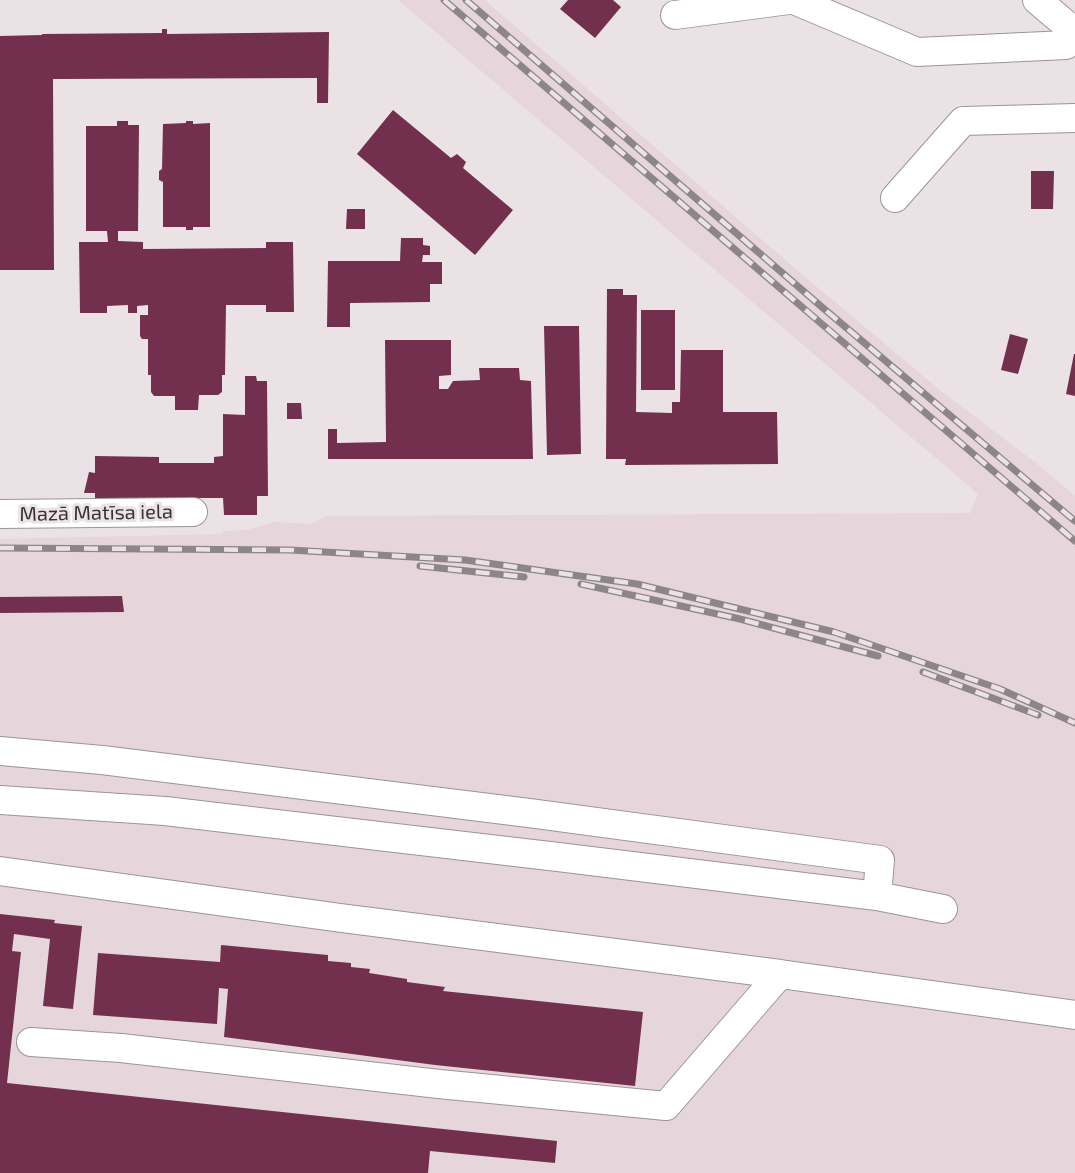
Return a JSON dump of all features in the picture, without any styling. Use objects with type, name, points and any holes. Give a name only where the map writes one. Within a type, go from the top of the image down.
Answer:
[{"type":"street","points":[[675,15],[789,0]]},
{"type":"street","points":[[794,0],[917,52],[1066,45],[1075,33],[1037,0]]},
{"type":"street","points":[[895,198],[963,121],[1075,118]]},
{"type":"street","name":"Mazā Matīsa iela","points":[[0,514],[193,512]]},
{"type":"street","points":[[0,751],[102,760],[880,860],[877,897]]},
{"type":"street","points":[[0,800],[165,811],[877,897],[943,909]]},
{"type":"street","points":[[0,871],[1075,1015]]},
{"type":"street","points":[[31,1042],[121,1048],[439,1084],[666,1106],[780,974]]},
{"type":"shaded area","points":[[398,0],[485,0],[798,271],[941,391],[1036,463],[1075,496],[1075,1173],[0,1173],[0,539],[222,534],[224,531],[246,530],[275,522],[311,524],[326,516],[970,513],[978,494]]},
{"type":"building","points":[[568,0],[613,0],[621,7],[595,38],[560,9]]},
{"type":"building","points":[[162,29],[167,29],[167,34],[329,32],[328,103],[317,103],[317,78],[53,79],[54,270],[0,270],[0,36],[162,33]]},
{"type":"building","points":[[393,110],[451,158],[457,154],[466,162],[463,168],[513,210],[475,255],[357,154]]},
{"type":"building","points":[[117,121],[128,121],[128,125],[139,125],[138,231],[118,231],[118,241],[143,242],[143,249],[266,248],[266,242],[293,242],[294,312],[266,312],[266,305],[226,305],[225,375],[222,375],[222,392],[218,395],[199,395],[198,410],[175,410],[175,396],[154,396],[151,392],[151,375],[148,375],[148,339],[142,339],[140,336],[140,315],[148,315],[148,305],[137,306],[137,313],[128,313],[128,305],[107,306],[107,313],[80,313],[79,242],[108,242],[107,231],[86,231],[86,126],[117,126]]},
{"type":"building","points":[[186,121],[193,121],[193,124],[210,123],[210,227],[193,227],[193,230],[186,230],[186,227],[163,227],[163,182],[159,180],[159,171],[162,169],[163,124],[186,123]]},
{"type":"building","points":[[1031,171],[1054,171],[1053,209],[1031,209]]},
{"type":"building","points":[[347,209],[365,209],[365,229],[346,229]]},
{"type":"building","points":[[401,238],[423,238],[423,245],[430,246],[430,255],[423,255],[422,262],[442,262],[442,284],[430,284],[430,302],[350,303],[350,327],[327,327],[328,261],[400,261]]},
{"type":"building","points":[[607,289],[623,289],[623,295],[637,295],[636,412],[672,413],[672,402],[680,402],[681,350],[723,350],[723,412],[777,412],[778,464],[625,465],[626,459],[606,459]]},
{"type":"building","points":[[641,310],[675,310],[675,390],[641,390]]},
{"type":"building","points":[[544,326],[579,326],[581,454],[547,455]]},
{"type":"building","points":[[1010,334],[1028,339],[1018,374],[1001,370]]},
{"type":"building","points":[[385,340],[451,340],[451,375],[439,376],[439,389],[448,389],[453,381],[480,380],[479,368],[519,368],[520,380],[531,381],[533,459],[328,459],[328,429],[337,429],[337,443],[386,442]]},
{"type":"building","points":[[1075,354],[1075,396],[1066,394]]},
{"type":"building","points":[[245,376],[256,376],[257,381],[267,381],[268,496],[257,496],[257,515],[224,515],[223,498],[95,498],[95,493],[84,493],[89,472],[95,473],[95,456],[159,457],[159,463],[214,463],[214,457],[223,456],[223,414],[245,415]]},
{"type":"building","points":[[287,403],[301,403],[302,419],[287,419]]},
{"type":"building","points":[[122,596],[124,612],[0,613],[0,597]]},
{"type":"building","points":[[0,914],[55,920],[54,923],[82,926],[73,1009],[43,1006],[50,939],[14,934],[12,951],[21,952],[7,1083],[557,1141],[555,1163],[430,1151],[428,1173],[0,1173]]},
{"type":"building","points":[[221,945],[328,955],[328,961],[351,963],[351,967],[370,969],[369,973],[407,979],[407,982],[445,987],[443,991],[643,1012],[635,1086],[435,1065],[224,1037],[228,989],[219,988],[217,1024],[93,1015],[98,953],[220,962]]},
{"type":"railway","points":[[444,0],[1075,541]]},
{"type":"railway","points":[[466,0],[823,308],[1075,521]]},
{"type":"railway","points":[[0,548],[290,550],[465,560],[637,584],[834,632],[1000,689],[1075,723]]},
{"type":"railway","points":[[420,566],[524,577]]},
{"type":"railway","points":[[581,584],[740,619],[878,656]]},
{"type":"railway","points":[[923,672],[1038,715]]}]
